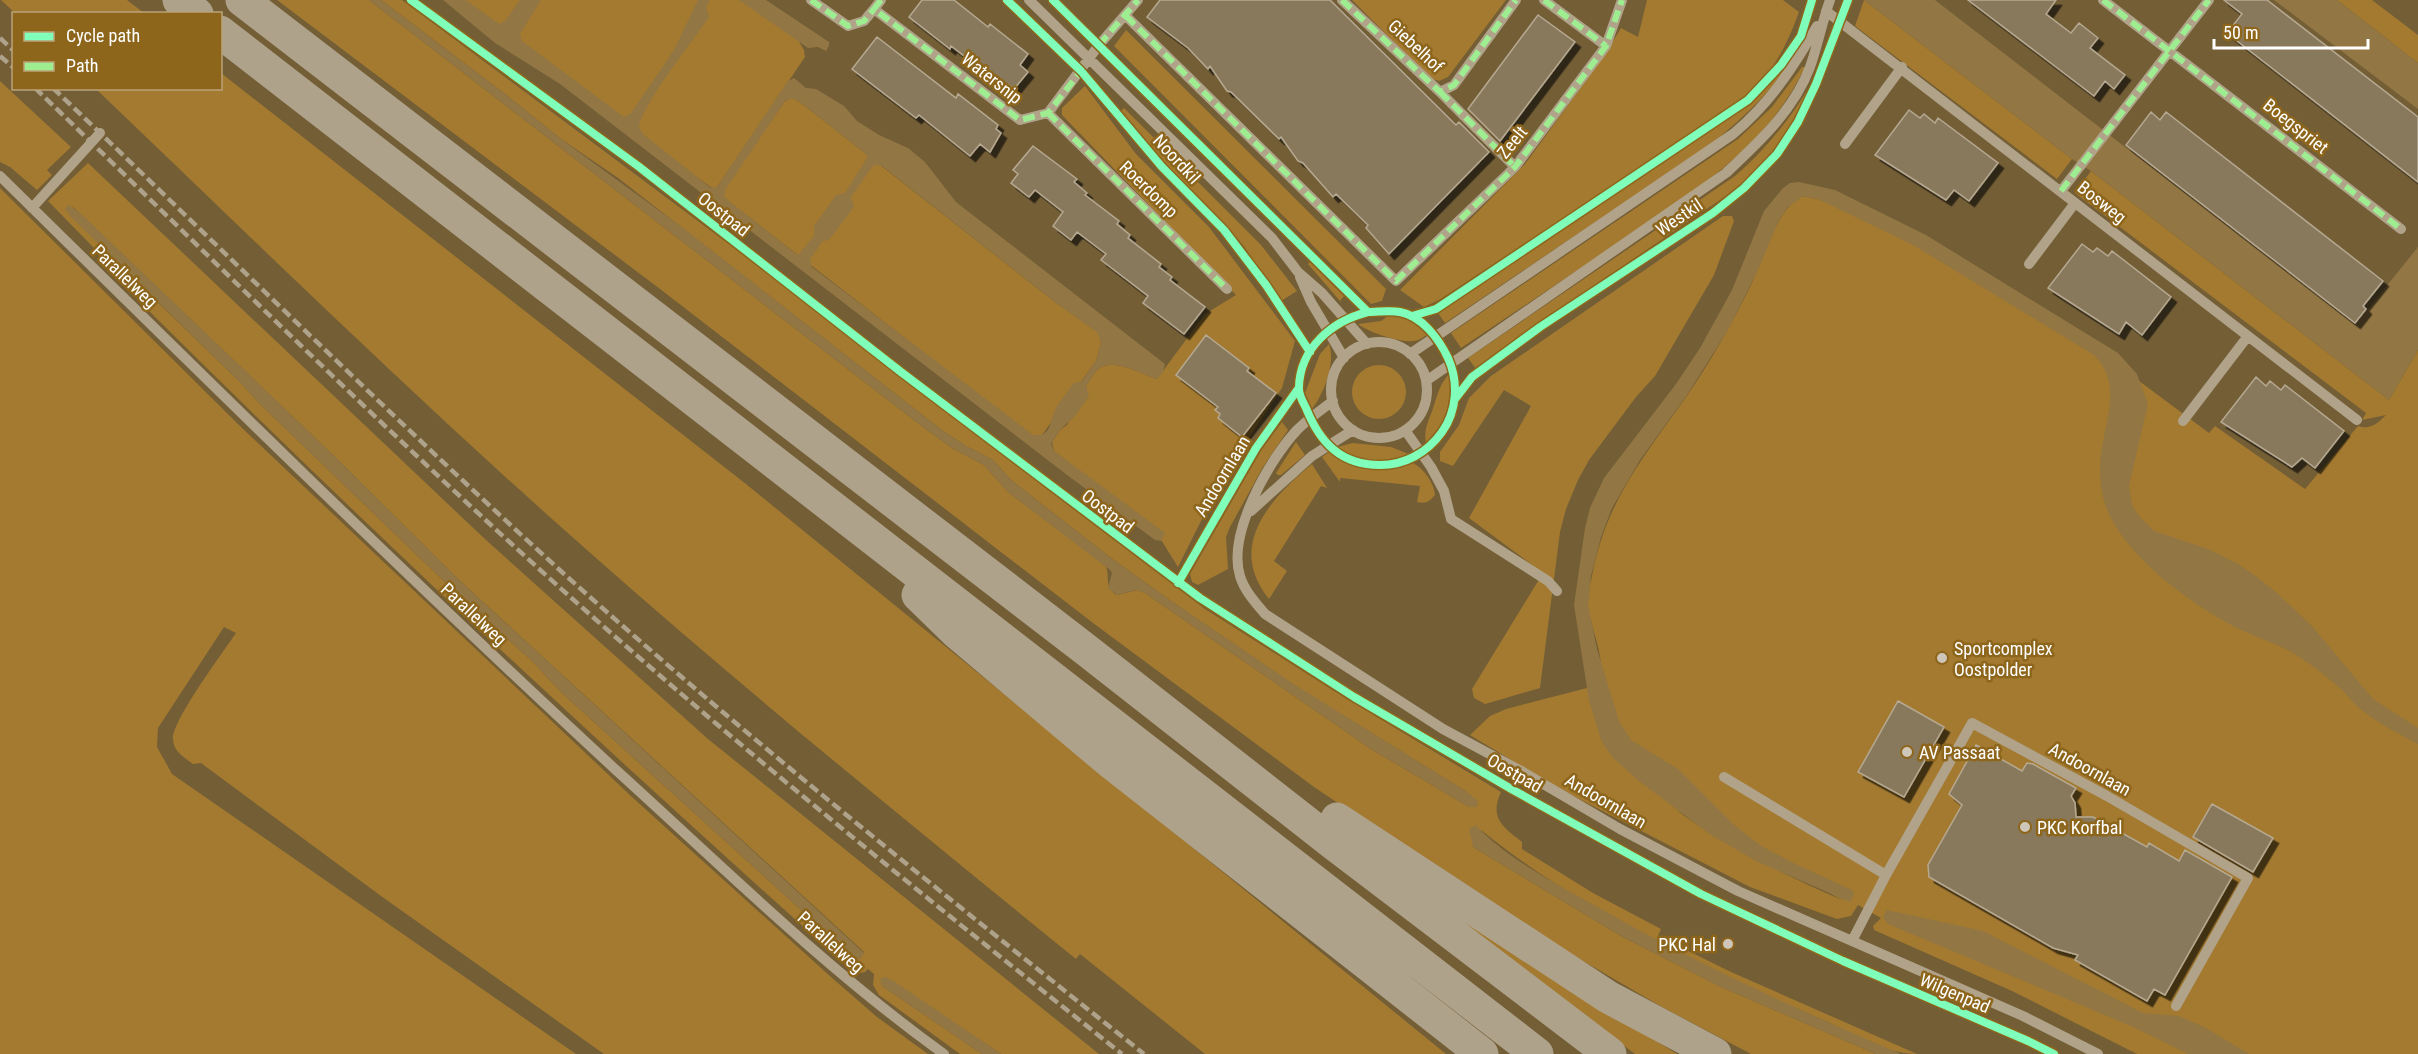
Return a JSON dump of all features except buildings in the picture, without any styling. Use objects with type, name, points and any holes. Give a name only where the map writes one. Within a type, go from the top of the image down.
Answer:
[{"type":"highway","points":[[179,0],[194,12]]},
{"type":"highway","points":[[242,0],[1085,649],[1334,844],[1610,1054]]},
{"type":"highway","points":[[222,34],[1538,1054]]},
{"type":"highway","points":[[798,479],[957,633],[1148,792],[1482,1054]]},
{"type":"highway","points":[[1085,649],[1145,680],[1299,794],[1527,945],[1608,997],[1715,1054]]},
{"type":"street","points":[[811,0],[848,26],[856,26],[864,21],[877,4]]},
{"type":"street","name":"Noordkil","points":[[1029,0],[1272,238],[1298,272],[1322,293],[1367,344]]},
{"type":"street","points":[[1048,113],[1089,58],[1138,0]]},
{"type":"street","name":"Giebelhof","points":[[1342,0],[1440,92],[1515,167]]},
{"type":"street","name":"Giebelhof","points":[[1440,92],[1454,85],[1516,0]]},
{"type":"street","points":[[1544,0],[1606,46]]},
{"type":"street","name":"Zeelt","points":[[1126,16],[1396,281],[1515,167],[1606,46],[1622,0]]},
{"type":"street","name":"Boegspriet","points":[[2103,0],[2401,229]]},
{"type":"street","points":[[2061,191],[2209,0]]},
{"type":"street","name":"Watersnip","points":[[877,4],[1020,120],[1048,113]]},
{"type":"street","name":"Bosweg","points":[[1828,5],[1902,67],[2075,203],[2357,420]]},
{"type":"street","name":"Westkil","points":[[1410,354],[1733,134],[1754,116],[1781,86],[1828,5]]},
{"type":"street","name":"Westkil","points":[[1426,381],[1726,173],[1780,119],[1799,89],[1809,68],[1828,5]]},
{"type":"street","points":[[1845,144],[1902,67]]},
{"type":"street","name":"Roerdomp","points":[[1048,113],[1227,289]]},
{"type":"street","points":[[32,207],[100,133]]},
{"type":"street","name":"Parallelweg","points":[[0,176],[334,504],[530,690],[858,988],[944,1054]]},
{"type":"street","points":[[2029,264],[2075,203]]},
{"type":"street","name":"Noordkil","points":[[1298,272],[1311,302],[1344,358]]},
{"type":"street","points":[[2183,421],[2248,336]]},
{"type":"street","points":[[1367,344],[1390,344],[1410,354],[1420,366],[1426,381],[1425,403],[1414,423],[1393,436],[1379,438],[1366,436],[1353,430],[1340,418],[1333,401],[1332,382],[1344,358],[1367,344]]},
{"type":"street","name":"Andoornlaan","points":[[1333,401],[1296,432],[1260,484],[1248,513],[1238,551],[1239,574],[1252,599],[1265,614],[1443,729],[1523,772],[1620,829],[1738,891],[2023,1016],[2098,1054]]},
{"type":"street","points":[[1248,513],[1312,456],[1353,430]]},
{"type":"street","points":[[1406,430],[1444,491],[1451,519],[1548,581],[1557,591]]},
{"type":"street","name":"Andoornlaan","points":[[1852,941],[1886,874],[1972,723],[2107,796],[2248,878],[2176,1006]]},
{"type":"street","points":[[1724,777],[1886,874]]},
{"type":"shaded area","points":[[1,0],[127,0],[143,12],[14,12]]},
{"type":"shaded area","points":[[277,0],[369,0],[923,427],[952,448],[984,465],[1008,492],[1106,566],[1110,589],[1117,595],[1137,590],[1145,593],[1371,749],[1469,807],[1467,792],[1294,685],[1111,558],[1011,480],[993,460],[943,431],[618,178],[561,139],[381,0],[402,0],[872,351],[980,438],[1205,609],[1334,691],[1501,792],[1497,815],[1509,832],[1522,842],[1522,849],[1593,893],[1661,929],[1658,936],[1731,972],[1917,1054],[1893,1051],[1869,1042],[1690,959],[1602,912],[1519,859],[1481,830],[1473,847],[1621,936],[1719,986],[1876,1054],[1751,1054],[1662,1007],[1511,919],[1314,787],[1093,623],[660,289]]},
{"type":"shaded area","points":[[369,0],[381,0],[561,139],[683,228],[943,431],[993,460],[1011,480],[1111,558],[1295,685],[1467,792],[1478,801],[1477,807],[1469,807],[1371,749],[1145,593],[1136,590],[1117,595],[1108,588],[1112,573],[1110,570],[1008,492],[984,465],[952,448],[923,427]]},
{"type":"shaded area","points":[[443,0],[466,0],[499,24],[505,21],[520,0],[541,0],[520,34],[522,41],[624,117],[631,113],[674,50],[698,0],[710,0],[706,7],[709,17],[659,88],[642,117],[639,127],[643,134],[711,188],[717,187],[788,81],[794,78],[806,88],[816,89],[844,106],[857,121],[879,135],[908,148],[925,162],[956,202],[1165,364],[1163,372],[1157,379],[1122,366],[1107,365],[1099,368],[1086,386],[1089,396],[1051,443],[1054,451],[1165,533],[1161,541],[1155,540],[1067,475],[560,84],[495,43]],"holes":[[[795,99],[805,106],[866,154],[867,158],[845,193],[836,195],[814,226],[814,236],[799,254],[796,254],[724,197],[725,190],[785,101]],[[882,166],[1098,333],[1101,343],[1096,361],[1081,382],[1074,383],[1062,398],[1054,412],[1050,426],[1044,433],[1033,435],[812,267],[810,259],[823,241],[829,240],[854,207],[851,197],[872,167]]]},
{"type":"shaded area","points":[[460,0],[740,0],[798,40],[805,57],[715,190],[626,127]]},
{"type":"shaded area","points":[[739,0],[766,0],[829,42],[829,46],[826,51],[818,47],[808,48]]},
{"type":"shaded area","points":[[1352,0],[1506,0],[1448,77],[1439,81],[1430,78]]},
{"type":"shaded area","points":[[1647,0],[1783,0],[1799,12],[1789,38],[1767,74],[1738,103],[1439,300],[1424,307],[1400,290],[1525,164],[1604,56],[1621,28],[1638,37]]},
{"type":"shaded area","points":[[1864,0],[2072,159],[2057,179],[1855,26]]},
{"type":"shaded area","points":[[1864,0],[1935,0],[2355,325],[2418,247],[2418,350],[2389,400],[2091,171],[2072,159]]},
{"type":"shaded area","points":[[2274,0],[2337,0],[2418,63],[2418,109]]},
{"type":"shaded area","points":[[2337,0],[2372,0],[2418,35],[2418,63]]},
{"type":"shaded area","points":[[1126,30],[1386,289],[1382,301],[1371,304],[1114,46]]},
{"type":"shaded area","points":[[1802,67],[1805,67],[1789,96],[1769,123],[1722,169],[1669,209],[1461,348],[1451,333],[1738,139],[1772,107]]},
{"type":"shaded area","points":[[1783,68],[1786,69],[1760,100],[1710,145],[1445,323],[1438,313],[1749,103]]},
{"type":"shaded area","points":[[222,74],[746,484],[1446,1054],[1205,1054],[1080,954],[1076,959],[774,711],[532,501],[281,267],[97,90],[222,90]]},
{"type":"shaded area","points":[[0,81],[71,147],[47,170],[52,175],[37,190],[10,167],[0,162]]},
{"type":"shaded area","points":[[1085,86],[1136,154],[1209,227],[1295,341],[1282,388],[1223,477],[1178,567],[1158,535],[1054,451],[1052,442],[1060,430],[1067,425],[1087,390],[1086,386],[1099,368],[1107,365],[1122,366],[1157,379],[1205,314],[1236,295],[1062,115],[1062,108]]},
{"type":"shaded area","points":[[1809,87],[1807,99],[1793,125],[1742,185],[1523,334],[1476,369],[1468,358],[1735,176],[1776,134]]},
{"type":"shaded area","points":[[795,99],[805,106],[1055,302],[1099,333],[1101,343],[1096,361],[1042,435],[1034,438],[719,194],[785,101]]},
{"type":"shaded area","points":[[1124,108],[1261,245],[1297,291],[1281,301],[1243,245],[1160,161],[1121,111]]},
{"type":"shaded area","points":[[88,163],[486,540],[708,739],[1099,1054],[1001,1054],[885,977],[882,986],[982,1054],[960,1054],[879,995],[873,985],[874,974],[868,969],[856,974],[585,728],[406,561],[143,305],[135,290],[48,201]],"holes":[[[71,205],[334,456],[458,579],[864,952],[860,959],[853,957],[562,693],[533,662],[447,584],[136,281]]]},
{"type":"shaded area","name":"Sportcomplex Oostpolder","points":[[2091,171],[2389,400],[2418,350],[2418,1054],[2137,1054],[2012,991],[1874,930],[1873,926],[1881,918],[1858,905],[1851,916],[1837,919],[1750,887],[1554,786],[1470,735],[1490,716],[1506,709],[1587,688],[1602,742],[1600,658],[1588,603],[1598,549],[1628,481],[1720,344],[1750,287],[1777,223],[1793,203],[1803,196],[1818,199],[1839,208],[1855,206],[2080,337],[2209,433],[2215,426],[2305,489],[2358,426],[2373,425],[2386,415],[2362,420],[2366,413],[2075,193]],"holes":[[[1676,810],[1844,901],[1758,860],[1716,837]]]},
{"type":"shaded area","points":[[1799,182],[1835,190],[1926,235],[2118,353],[2137,374],[2148,404],[2129,486],[2132,505],[2139,516],[2154,531],[2208,549],[2238,564],[2277,593],[2312,626],[2373,699],[2418,728],[2418,744],[2364,712],[2334,683],[2294,653],[2239,629],[2201,607],[2161,577],[2127,542],[2114,523],[2102,492],[2100,460],[2110,403],[2110,390],[2103,366],[2094,355],[1913,245],[1818,199],[1803,196],[1788,207],[1779,220],[1758,270],[1728,330],[1687,395],[1640,460],[1612,508],[1601,537],[1591,576],[1588,605],[1597,649],[1619,721],[1631,740],[1678,769],[1733,824],[1760,845],[1852,890],[1854,894],[1850,902],[1758,862],[1711,835],[1639,781],[1613,758],[1602,742],[1589,701],[1574,605],[1590,508],[1604,478],[1676,384],[1700,348],[1732,290],[1764,211],[1783,188],[1790,183]]},
{"type":"shaded area","points":[[0,188],[240,426],[632,797],[877,1017],[928,1054],[604,1054],[381,896],[201,763],[193,764],[177,751],[173,740],[174,731],[188,703],[236,633],[224,627],[158,728],[157,747],[172,774],[576,1054],[0,1054]]},
{"type":"shaded area","points":[[68,205],[79,212],[334,456],[458,579],[864,953],[860,959],[853,957],[562,693],[533,662],[447,584],[72,218],[65,209]]},
{"type":"shaded area","points":[[1723,216],[1732,216],[1734,221],[1714,275],[1655,376],[1636,397],[1589,460],[1566,509],[1560,532],[1540,688],[1485,704],[1474,698],[1472,689],[1543,573],[1469,518],[1531,406],[1504,390],[1453,466],[1440,461],[1440,452],[1459,425],[1469,398],[1491,376]]},
{"type":"shaded area","points":[[1310,262],[1344,296],[1340,301],[1308,264]]},
{"type":"shaded area","points":[[1392,313],[1411,321],[1427,335],[1415,341],[1393,339],[1358,324],[1381,321]]},
{"type":"shaded area","points":[[1329,344],[1331,360],[1328,378],[1312,409],[1305,393],[1320,354]]},
{"type":"shaded area","points":[[1374,365],[1384,365],[1398,373],[1404,382],[1406,392],[1404,402],[1398,411],[1384,419],[1374,419],[1357,407],[1352,397],[1352,387],[1364,370]]},
{"type":"shaded area","points":[[1449,374],[1450,394],[1446,412],[1439,428],[1426,443],[1427,424],[1443,381]]},
{"type":"shaded area","points":[[1282,422],[1288,430],[1263,467],[1226,537],[1228,569],[1198,585],[1192,582],[1190,574],[1262,449]]},
{"type":"shaded area","points":[[1296,442],[1305,455],[1278,475],[1276,473]]},
{"type":"shaded area","points":[[1353,443],[1391,447],[1411,455],[1383,462],[1363,460],[1337,447]]},
{"type":"shaded area","points":[[1329,452],[1349,463],[1370,468],[1391,468],[1413,463],[1428,477],[1435,495],[1427,502],[1420,503],[1417,502],[1420,486],[1340,478],[1340,482],[1322,457]]},
{"type":"shaded area","points":[[1312,464],[1327,488],[1321,486],[1274,561],[1287,571],[1269,599],[1257,579],[1252,560],[1253,542],[1259,525],[1269,508],[1282,492]]},
{"type":"shaded area","points":[[1476,825],[1486,836],[1527,866],[1623,922],[1741,982],[1901,1054],[1876,1054],[1719,986],[1621,936],[1473,847],[1469,829]]},
{"type":"shaded area","points":[[1427,897],[1677,1054],[1635,1054]]},
{"type":"shaded area","points":[[1887,910],[1983,931],[2143,1013],[2179,1016],[2204,1027],[2249,1054],[2188,1054],[2131,1026],[1888,924],[1883,917]]},
{"type":"shaded area","points":[[885,977],[1001,1054],[982,1054],[882,986],[880,979]]},
{"type":"railway","points":[[0,38],[12,49]]},
{"type":"railway","points":[[0,56],[12,66]]},
{"type":"railway","points":[[37,90],[410,450],[538,568],[826,816],[1122,1054]]},
{"type":"railway","points":[[55,90],[370,393],[563,573],[777,758],[1144,1054]]},
{"type":"marked path","points":[[811,0],[848,26],[864,21],[874,9]]},
{"type":"marked path","points":[[881,0],[874,9],[1020,120],[1048,113],[1081,71]]},
{"type":"marked path","points":[[1099,45],[1138,0]]},
{"type":"marked path","points":[[1342,0],[1440,92],[1454,85],[1516,0]]},
{"type":"marked path","points":[[1544,0],[1606,46]]},
{"type":"marked path","points":[[1126,16],[1396,281],[1515,167],[1606,46],[1622,0]]},
{"type":"marked path","points":[[2103,0],[2401,229]]},
{"type":"marked path","points":[[2061,191],[2209,0]]},
{"type":"marked path","points":[[1440,92],[1515,167]]},
{"type":"marked path","points":[[1048,113],[1227,289]]},
{"type":"cycle path","name":"Oostpad","points":[[411,0],[638,166],[901,372],[1200,598],[1354,697],[1513,790],[1701,894],[1843,961],[2054,1054]]},
{"type":"cycle path","points":[[1007,0],[1081,71],[1162,167],[1224,230],[1266,285],[1310,352]]},
{"type":"cycle path","points":[[1053,0],[1368,312]]},
{"type":"cycle path","points":[[1412,316],[1436,309],[1748,100],[1781,65],[1801,36],[1812,0]]},
{"type":"cycle path","points":[[1455,399],[1472,377],[1540,327],[1713,213],[1744,188],[1777,154],[1798,122],[1816,84],[1848,0]]},
{"type":"cycle path","points":[[1368,312],[1400,312],[1416,318],[1435,336],[1448,358],[1454,377],[1453,406],[1442,432],[1422,452],[1398,463],[1366,464],[1354,461],[1334,450],[1318,432],[1299,392],[1305,360],[1320,338],[1342,322],[1368,312]]},
{"type":"cycle path","points":[[1178,583],[1256,448],[1298,389]]},
{"type":"place","name":"Sportcomplex Oostpolder","points":[[1942,658]]},
{"type":"place","name":"AV Passaat","points":[[1907,752]]},
{"type":"place","name":"PKC Korfbal","points":[[2025,827]]},
{"type":"place","name":"PKC Hal","points":[[1728,944]]}]
